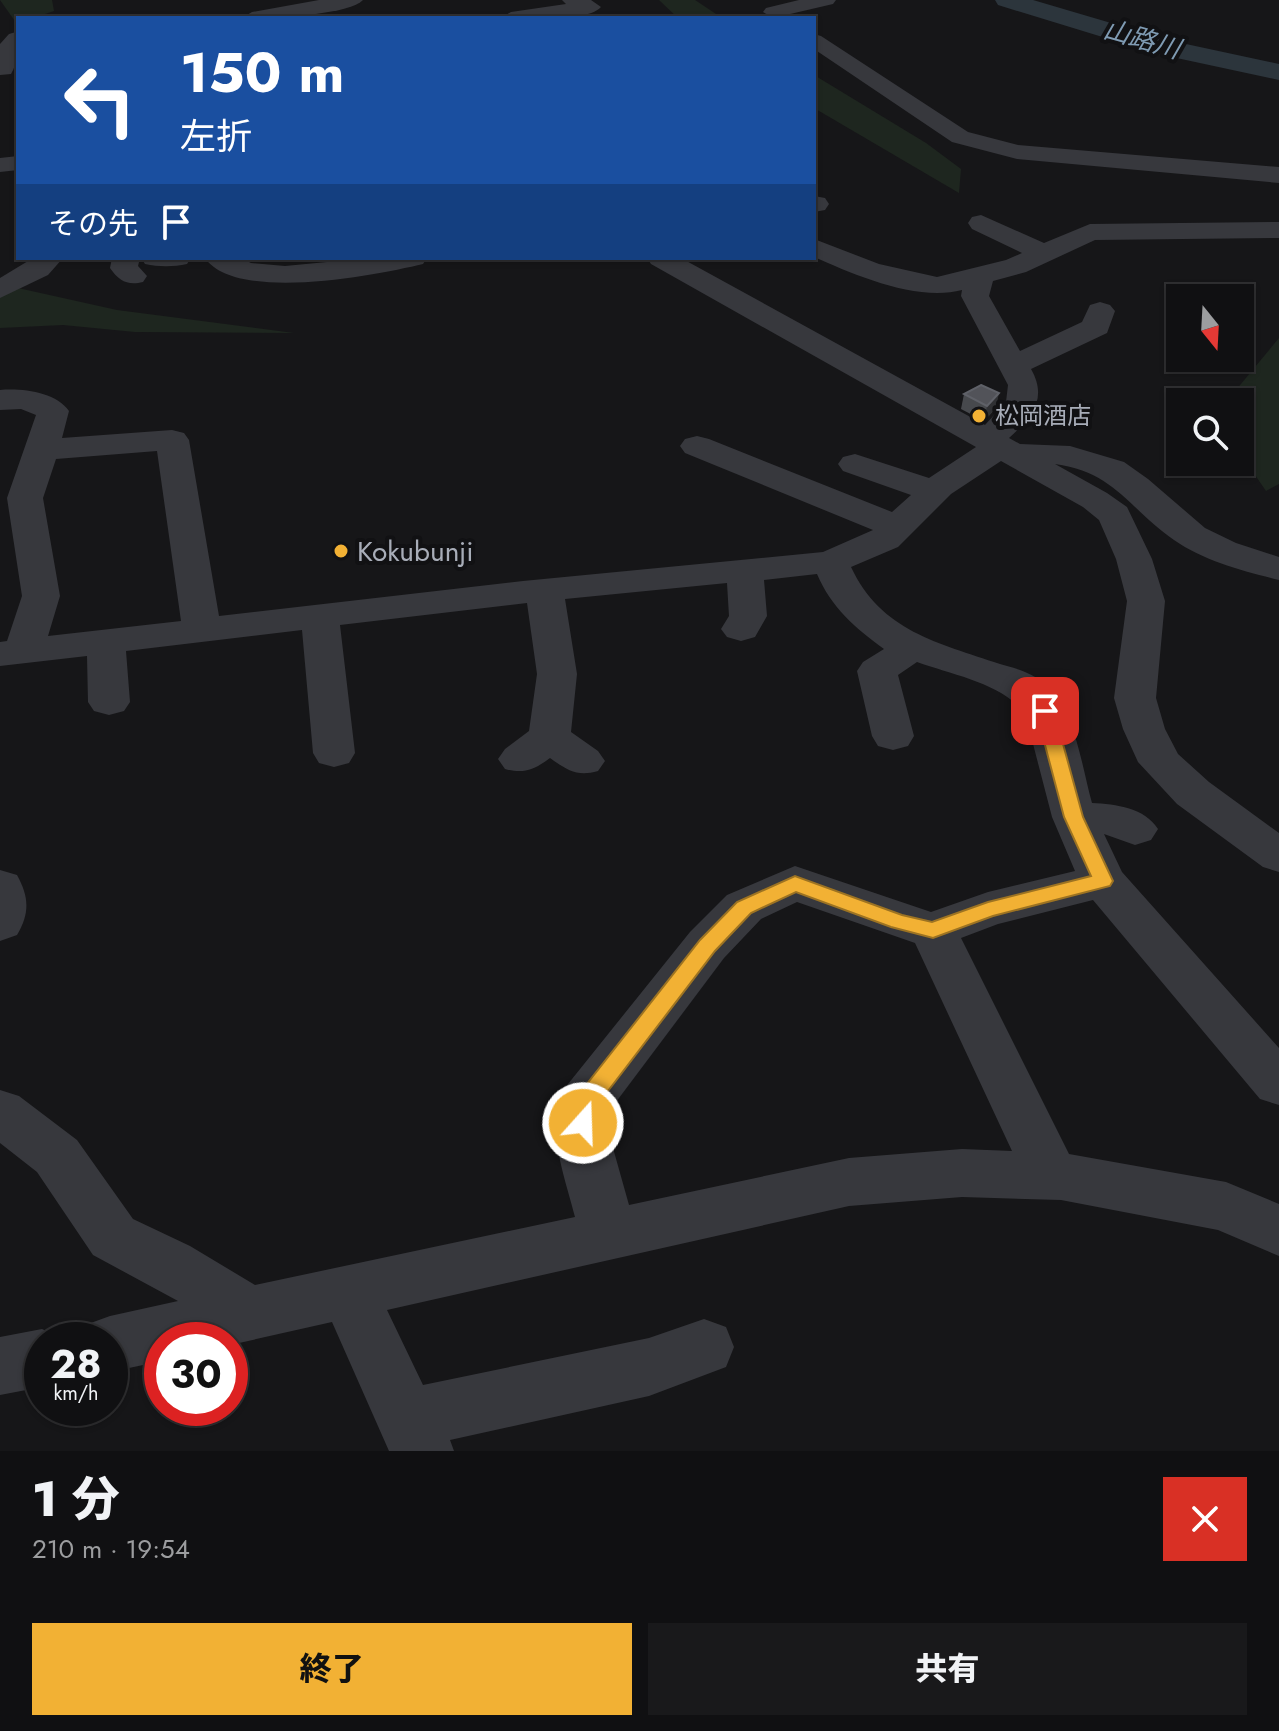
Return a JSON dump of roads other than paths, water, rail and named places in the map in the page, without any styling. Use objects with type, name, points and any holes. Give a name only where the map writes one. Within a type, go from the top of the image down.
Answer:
[{"type":"street","points":[[263,0],[289,16],[353,0]]},
{"type":"street","points":[[772,10],[826,0]]},
{"type":"street","points":[[520,16],[581,3],[609,16]]},
{"type":"street","points":[[3,69],[11,37]]},
{"type":"street","points":[[816,41],[960,137],[991,147],[1017,152],[1279,175]]},
{"type":"street","points":[[1024,221],[1072,241]]},
{"type":"street","points":[[981,223],[1044,253]]},
{"type":"street","points":[[816,248],[870,271],[937,286],[980,277],[1090,232],[1107,229],[1279,230]]},
{"type":"street","points":[[0,289],[38,269],[47,260]]},
{"type":"street","points":[[223,260],[268,285],[411,266]]},
{"type":"street","points":[[665,260],[1095,500],[1114,515],[1134,559],[1146,601],[1135,698],[1149,740],[1160,762],[1193,793],[1279,856]]},
{"type":"street","points":[[980,277],[975,296],[1019,363],[1024,385],[1022,403],[1009,421],[1001,447]]},
{"type":"street","points":[[658,294],[700,279]]},
{"type":"street","points":[[1019,363],[1096,327],[1100,311]]},
{"type":"street","points":[[1019,363],[1080,370]]},
{"type":"street","points":[[0,400],[34,401],[53,411],[25,498],[41,596],[12,653]]},
{"type":"street","points":[[42,450],[172,440],[202,632]]},
{"type":"street","points":[[697,446],[897,527]]},
{"type":"street","points":[[745,597],[885,539],[934,491],[978,459],[1001,447],[1060,453],[1092,461],[1134,484],[1189,535],[1231,556],[1279,569]]},
{"type":"street","points":[[855,464],[934,491]]},
{"type":"street","points":[[830,562],[845,595],[872,622],[913,647],[1008,680],[1029,691],[1045,711],[1074,817],[1103,881],[1279,1084]]},
{"type":"street","points":[[12,653],[544,590],[767,598],[781,612]]},
{"type":"street","points":[[544,590],[557,674],[535,748],[583,761]]},
{"type":"street","points":[[320,617],[334,753]]},
{"type":"street","points":[[106,644],[109,702]]},
{"type":"street","points":[[893,736],[877,671],[913,647]]},
{"type":"street","points":[[1074,817],[1111,819],[1135,829]]},
{"type":"street","points":[[608,1236],[584,1141],[583,1105],[707,945],[744,907],[795,883],[898,921],[933,930],[988,909],[1103,881]]},
{"type":"street","points":[[0,887],[5,900],[0,923]]},
{"type":"street","points":[[933,930],[1052,1176]]},
{"type":"street","points":[[0,1112],[57,1156],[113,1237],[169,1264],[252,1315]]},
{"type":"street","points":[[128,1340],[849,1182],[962,1173],[1052,1176],[1226,1207],[1279,1231]]},
{"type":"street","points":[[349,1294],[415,1435],[649,1367],[704,1347]]},
{"type":"street","points":[[0,1366],[24,1361]]},
{"type":"waterway","name":"山路川","points":[[1007,0],[1167,48],[1279,72]]},
{"type":"place","name":"松岡酒店","points":[[979,416]]},
{"type":"place","name":"Kokubunji","points":[[341,551]]}]
